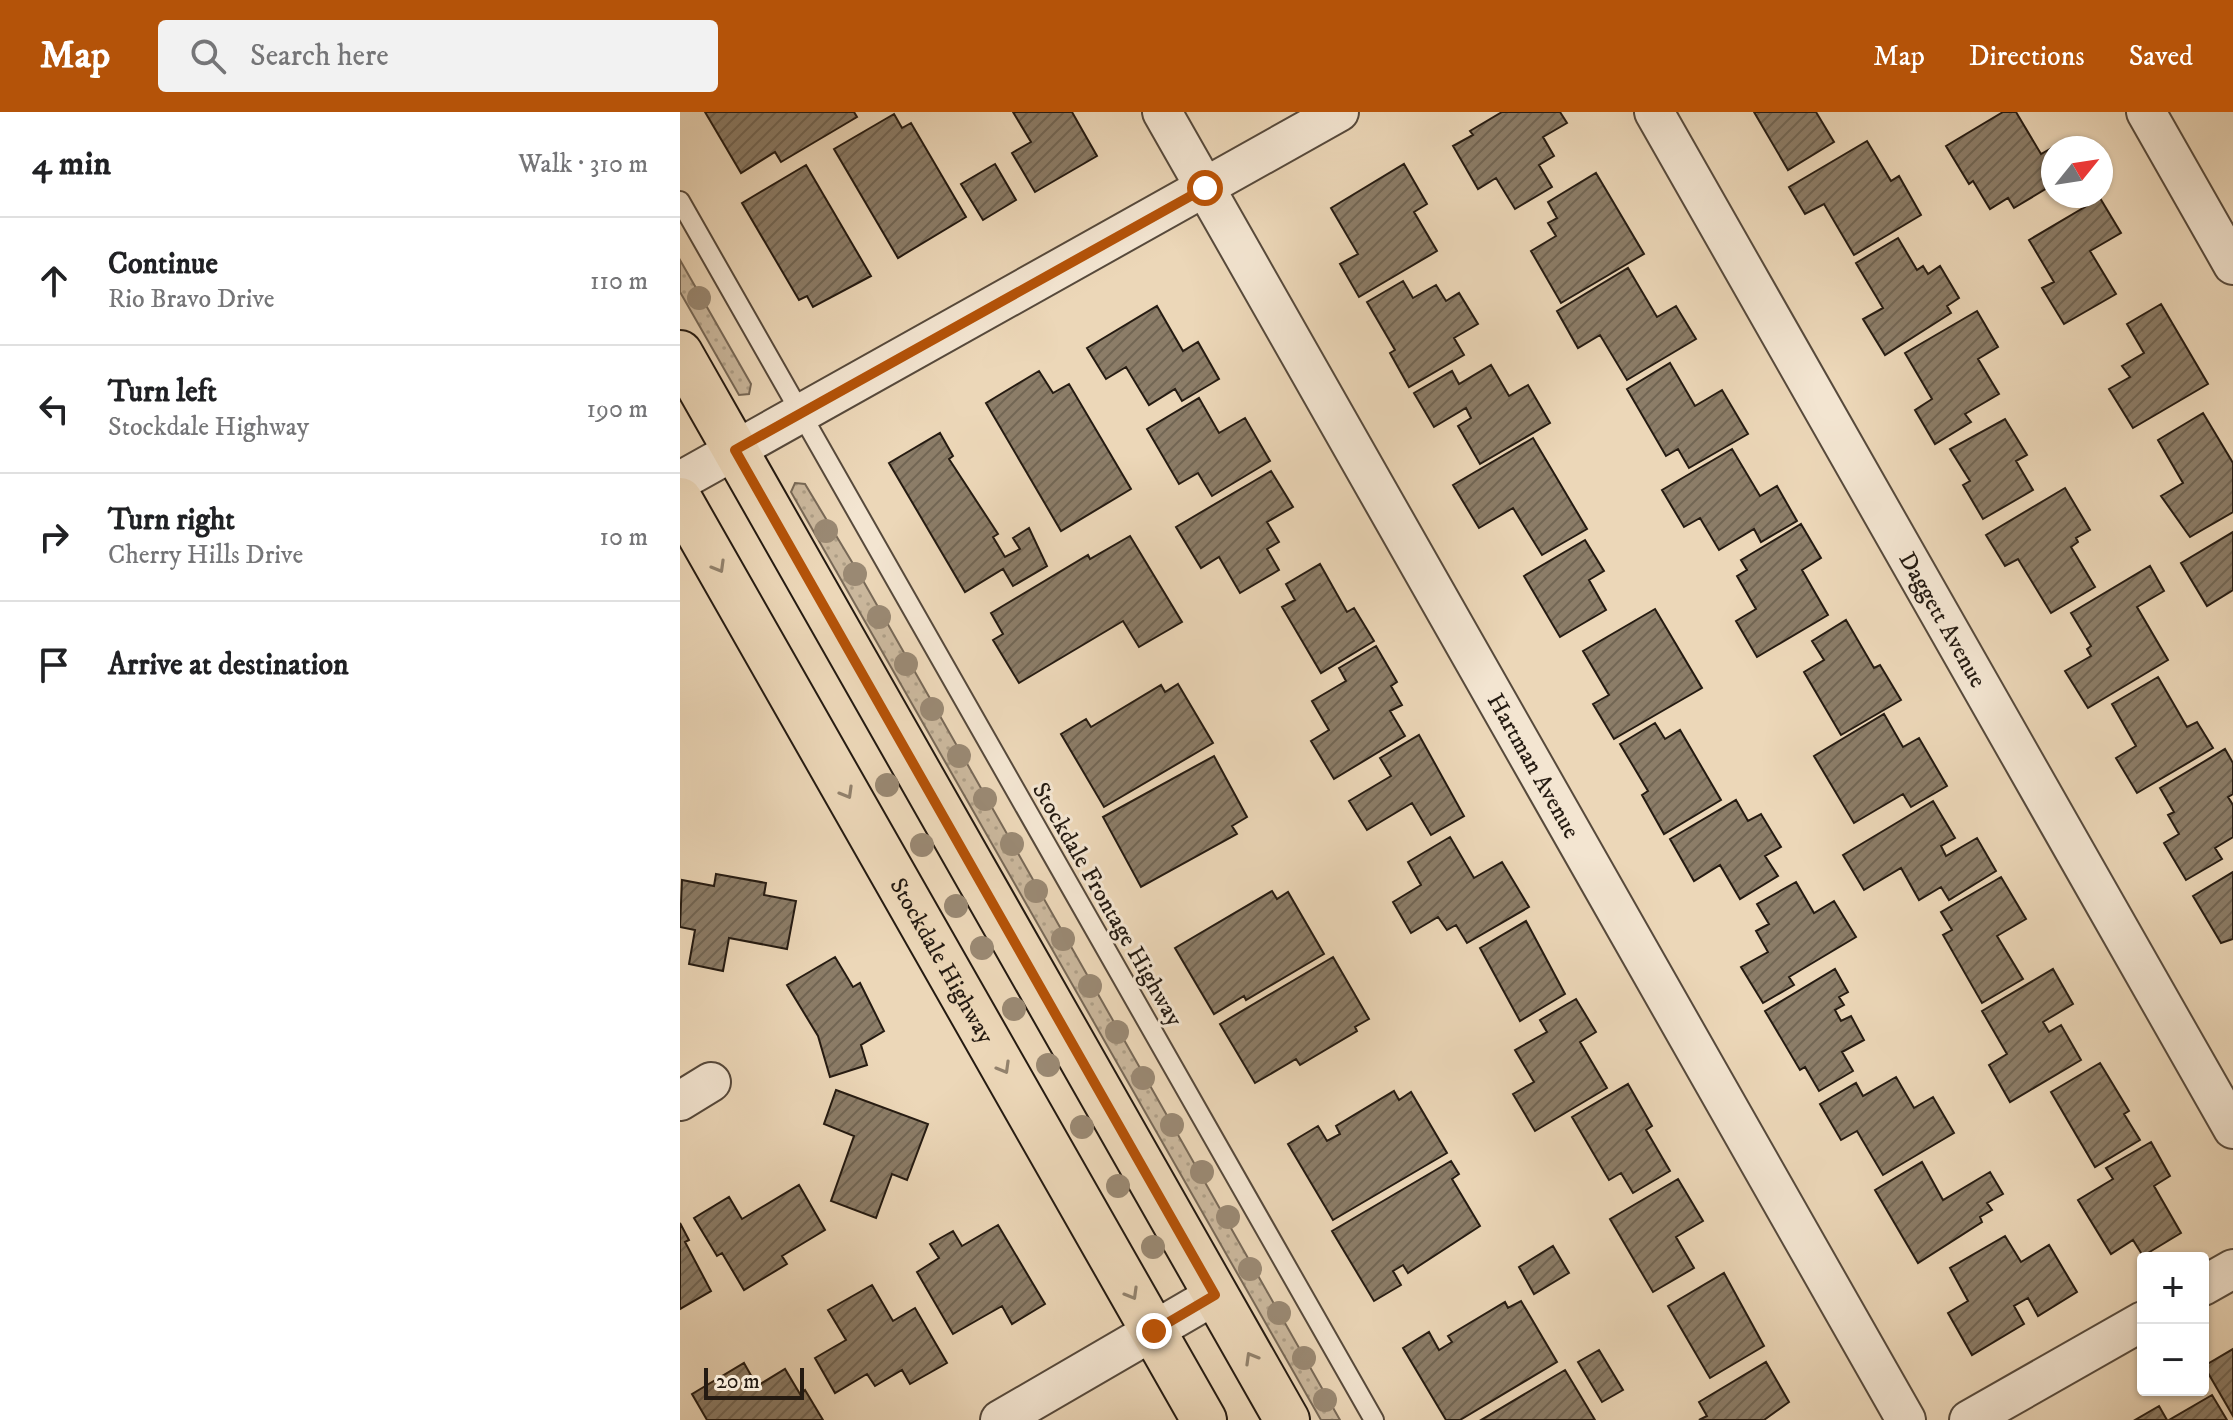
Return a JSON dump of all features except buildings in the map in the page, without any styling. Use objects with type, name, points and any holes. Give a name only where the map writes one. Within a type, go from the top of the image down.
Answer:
[{"type":"main road","points":[[680,353],[1287,1420]]},
{"type":"main road","name":"Stockdale Highway","points":[[680,500],[1204,1420]]},
{"type":"street","name":"Hartman Avenue","points":[[1162,112],[1906,1420]]},
{"type":"street","points":[[680,481],[800,411],[1339,112]]},
{"type":"street","name":"Daggett Avenue","points":[[1654,112],[2233,1129]]},
{"type":"street","points":[[2146,112],[2233,265]]},
{"type":"street","points":[[2209,1283],[2233,1269]]},
{"type":"street","points":[[1000,1420],[1215,1295]]},
{"type":"street","points":[[1969,1420],[2138,1324]]},
{"type":"lane","name":"Stockdale Frontage Highway","points":[[680,201],[1374,1420]]},
{"type":"shaded area","points":[[680,260],[751,384],[749,394],[739,395],[680,292]]},
{"type":"shaded area","points":[[795,483],[805,484],[861,577],[1340,1420],[1321,1420],[791,492]]},
{"type":"route","points":[[1154,1331],[1215,1295],[735,450],[800,411],[1205,188]]}]
